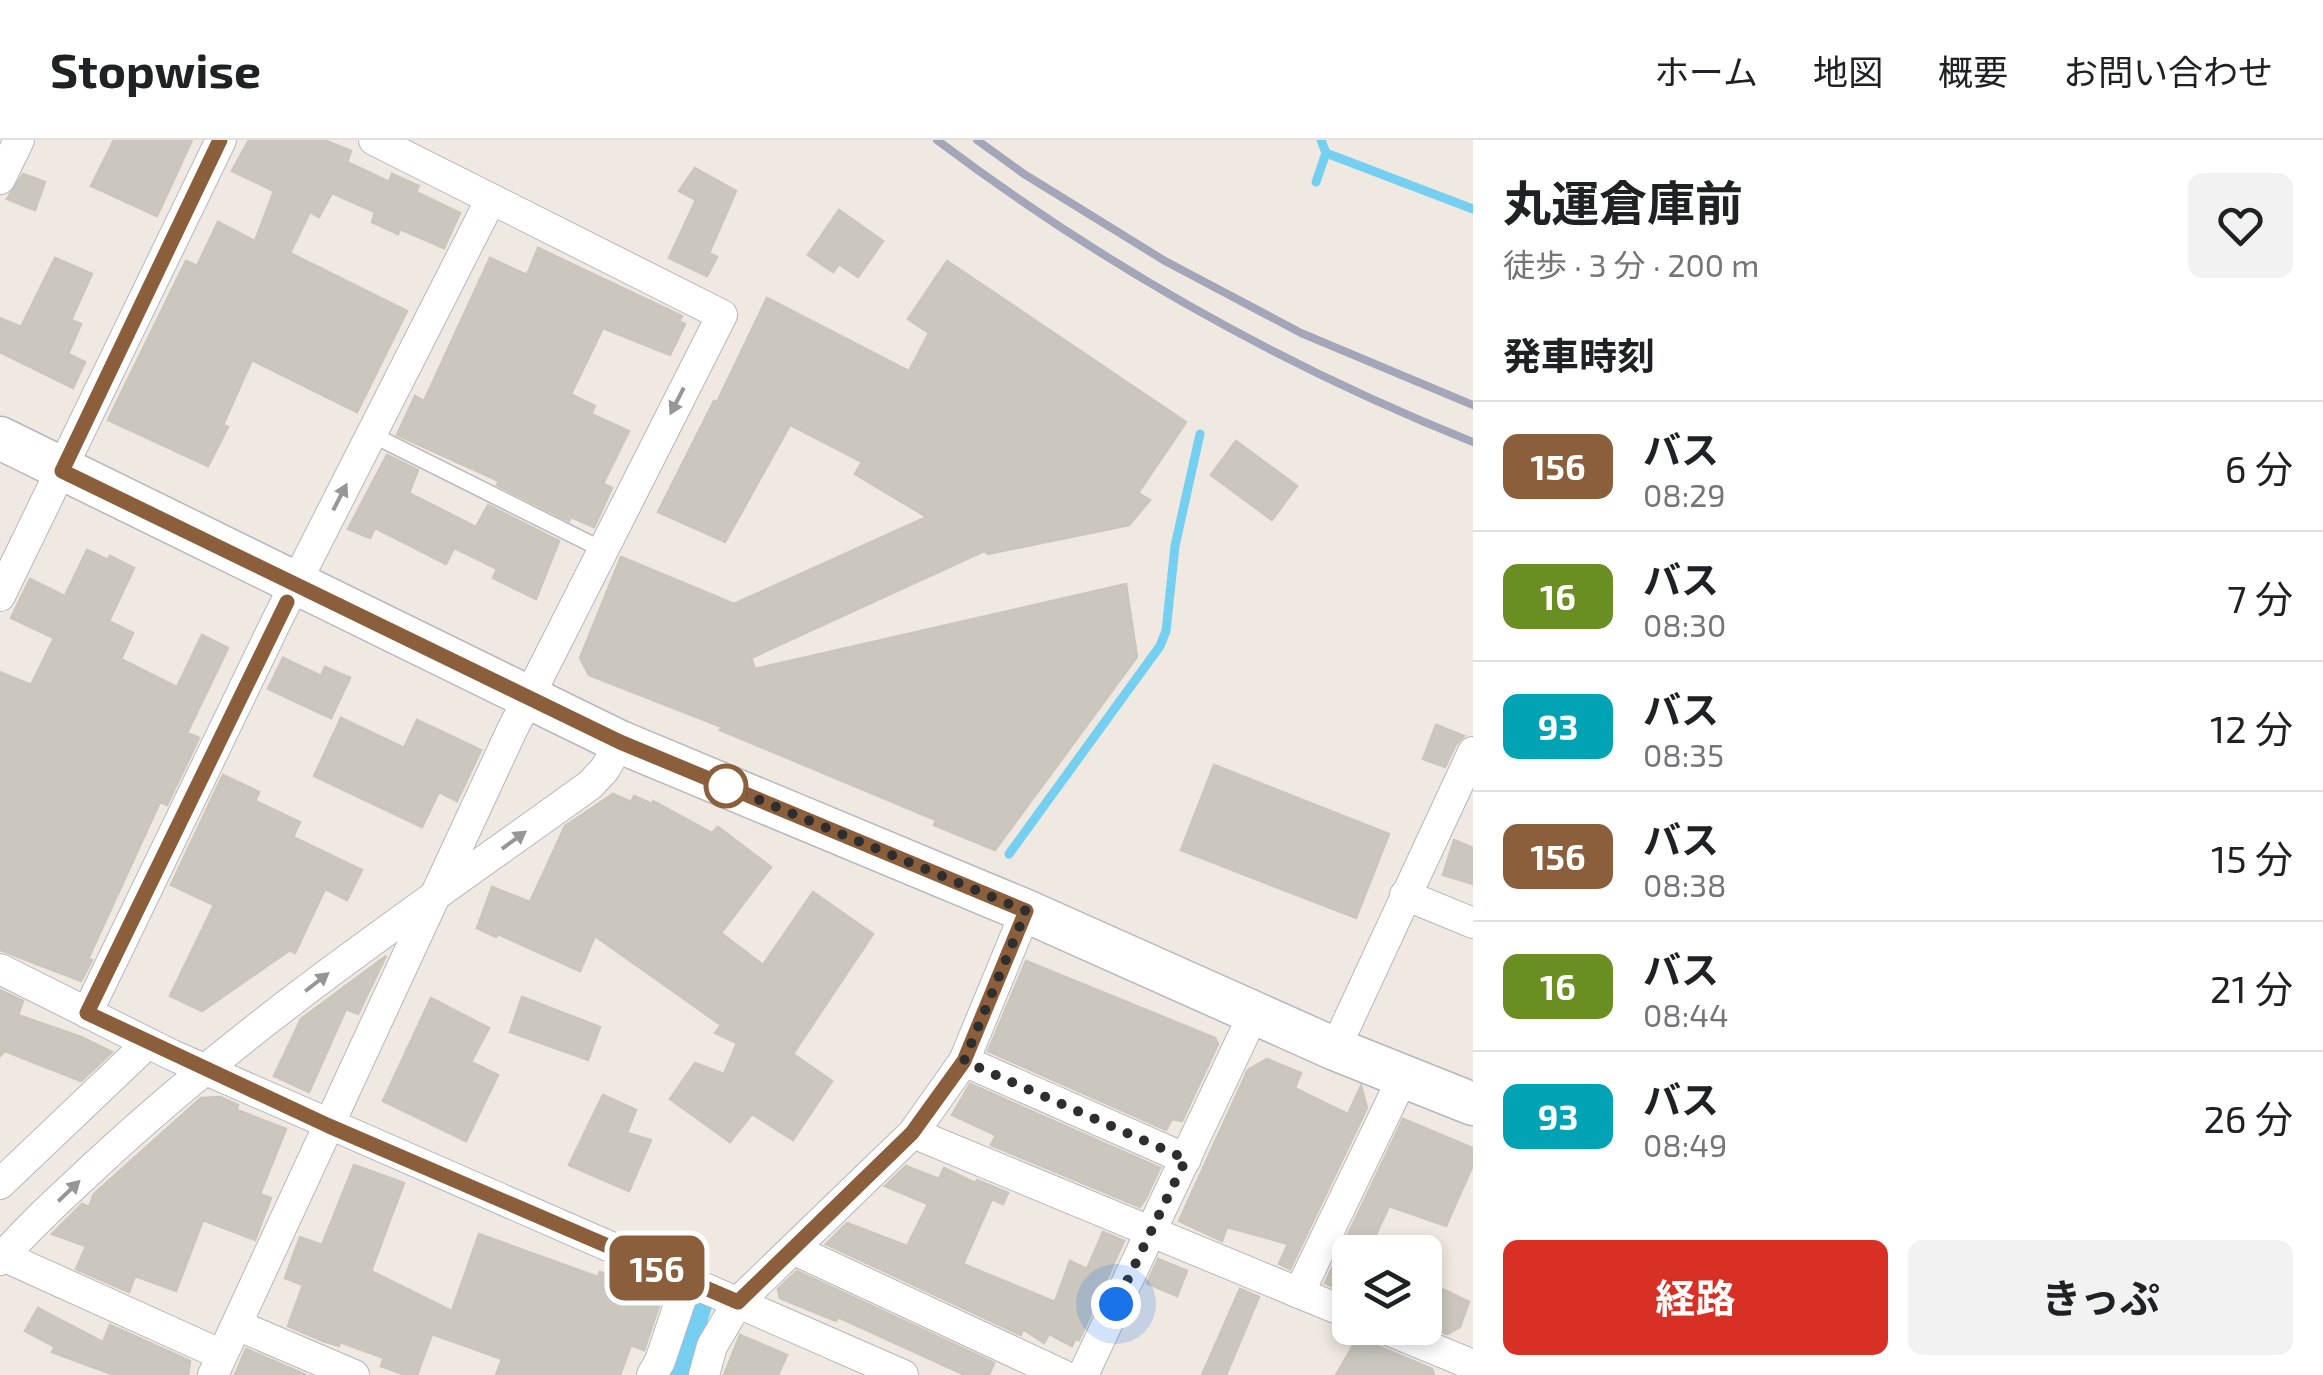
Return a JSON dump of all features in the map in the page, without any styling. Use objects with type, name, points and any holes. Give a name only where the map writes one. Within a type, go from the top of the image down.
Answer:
[{"type":"street","points":[[0,179],[19,140]]},
{"type":"street","points":[[0,596],[220,140]]},
{"type":"street","points":[[374,140],[722,315],[601,549],[435,897],[218,1365],[2,1258],[136,1127],[204,1070],[378,935],[435,897],[590,785],[605,770],[620,742]]},
{"type":"street","points":[[87,1013],[296,584],[491,198]]},
{"type":"street","points":[[0,438],[620,742],[1026,911],[1402,1077],[1473,1104]]},
{"type":"street","points":[[1335,1048],[1473,752]]},
{"type":"street","points":[[1404,895],[1473,923]]},
{"type":"street","points":[[704,1375],[712,1346],[738,1302],[796,1250],[912,1133],[964,1061],[1026,911]]},
{"type":"street","points":[[0,969],[204,1070],[894,1373]]},
{"type":"street","points":[[1082,1375],[1254,1013]]},
{"type":"street","points":[[0,1184],[147,1044]]},
{"type":"street","points":[[964,1061],[1186,1159]]},
{"type":"street","points":[[1299,1292],[1402,1077]]},
{"type":"street","points":[[912,1133],[1332,1306]]},
{"type":"street","points":[[796,1250],[1062,1375]]},
{"type":"street","points":[[652,1375],[688,1281]]},
{"type":"street","points":[[236,1325],[354,1375]]},
{"type":"street","points":[[1424,1345],[1473,1365]]},
{"type":"lane","points":[[371,434],[601,549]]},
{"type":"water","points":[[691,1299],[712,1307],[697,1375],[666,1375]]},
{"type":"building","points":[[114,140],[192,140],[157,216],[91,186]]},
{"type":"building","points":[[249,140],[324,140],[351,151],[347,162],[389,182],[392,174],[419,186],[416,192],[460,213],[444,248],[372,222],[375,212],[332,193],[319,217],[310,212],[290,253],[407,311],[357,412],[252,360],[223,425],[228,427],[208,466],[108,420],[186,261],[197,266],[218,222],[255,241],[274,191],[232,171]]},
{"type":"building","points":[[695,168],[736,191],[709,253],[717,257],[707,276],[669,258],[696,200],[679,191]]},
{"type":"building","points":[[23,174],[45,182],[35,210],[7,199]]},
{"type":"building","points":[[839,210],[883,241],[858,277],[839,264],[833,272],[808,255]]},
{"type":"building","points":[[538,248],[682,316],[679,321],[685,324],[670,355],[603,328],[571,394],[595,406],[591,414],[629,431],[603,484],[612,488],[594,527],[571,517],[569,521],[497,485],[499,481],[397,435],[415,396],[424,401],[490,258],[527,275]]},
{"type":"building","points":[[55,258],[92,274],[71,320],[81,324],[68,354],[85,362],[73,388],[0,352],[0,318],[21,327]]},
{"type":"building","points":[[947,261],[1186,422],[1138,493],[1150,500],[1129,525],[988,554],[984,551],[751,658],[755,669],[1126,584],[1137,657],[995,850],[934,825],[936,820],[720,730],[722,727],[589,675],[580,658],[621,557],[734,604],[927,517],[855,474],[862,462],[790,425],[725,542],[658,512],[767,298],[909,371],[929,333],[908,319]]},
{"type":"building","points":[[1236,441],[1297,486],[1272,520],[1211,475]]},
{"type":"building","points":[[387,455],[418,470],[409,493],[476,527],[488,505],[559,541],[536,599],[493,578],[497,569],[454,548],[446,564],[375,528],[370,538],[348,529]]},
{"type":"building","points":[[87,550],[134,568],[109,621],[133,633],[121,659],[177,687],[202,635],[228,648],[187,733],[199,738],[167,805],[160,802],[81,981],[0,950],[0,672],[31,685],[54,638],[11,618],[30,579],[65,596]]},
{"type":"building","points":[[283,658],[321,676],[325,667],[350,678],[331,718],[268,689]]},
{"type":"building","points":[[341,718],[404,748],[417,720],[481,750],[457,801],[439,792],[422,827],[314,776]]},
{"type":"building","points":[[1436,725],[1464,736],[1445,767],[1423,759]]},
{"type":"building","points":[[1214,765],[1389,834],[1356,918],[1181,850]]},
{"type":"building","points":[[223,775],[259,792],[255,801],[300,822],[293,837],[362,870],[347,900],[325,889],[295,953],[290,950],[202,1011],[170,996],[214,905],[171,885]]},
{"type":"building","points":[[613,794],[631,802],[634,796],[652,804],[653,801],[712,833],[718,827],[771,867],[721,933],[763,965],[813,892],[873,934],[793,1054],[832,1081],[793,1140],[752,1114],[730,1142],[670,1099],[695,1063],[724,1074],[737,1043],[715,1033],[721,1025],[595,936],[580,971],[477,928],[492,887],[530,902],[565,826]]},
{"type":"building","points":[[1454,840],[1473,848],[1473,884],[1443,875]]},
{"type":"building","points":[[386,956],[358,1014],[346,1009],[309,1092],[274,1076],[301,1019]]},
{"type":"building","points":[[1026,961],[1215,1038],[1218,1044],[1182,1121],[1172,1119],[1166,1130],[988,1051]]},
{"type":"building","points":[[0,990],[23,1001],[18,1015],[112,1052],[81,1081],[5,1051],[0,1056]]},
{"type":"building","points":[[522,997],[600,1027],[588,1060],[510,1032]]},
{"type":"building","points":[[431,998],[489,1028],[471,1062],[498,1075],[466,1141],[383,1101]]},
{"type":"building","points":[[1267,1059],[1301,1073],[1295,1088],[1348,1114],[1361,1086],[1367,1108],[1290,1269],[1279,1264],[1288,1244],[1227,1227],[1222,1241],[1179,1221],[1248,1070]]},
{"type":"building","points":[[970,1084],[1160,1168],[1140,1207],[991,1145],[996,1135],[952,1115]]},
{"type":"building","points":[[603,1095],[636,1110],[627,1133],[651,1140],[629,1191],[569,1165]]},
{"type":"building","points":[[220,1097],[238,1105],[237,1110],[286,1129],[260,1194],[271,1198],[255,1240],[203,1220],[176,1291],[135,1276],[129,1292],[76,1269],[86,1246],[52,1234],[82,1204],[89,1207],[94,1194],[201,1098]]},
{"type":"building","points":[[1403,1119],[1473,1148],[1473,1165],[1446,1226],[1389,1206],[1376,1235],[1348,1235]]},
{"type":"building","points":[[354,1165],[404,1183],[371,1271],[452,1311],[479,1234],[598,1277],[600,1272],[662,1297],[644,1350],[631,1345],[620,1375],[496,1375],[502,1359],[432,1334],[417,1375],[405,1375],[381,1366],[384,1358],[340,1342],[339,1346],[323,1341],[288,1326],[303,1285],[285,1278],[300,1237],[322,1245]]},
{"type":"building","points":[[906,1166],[939,1179],[944,1168],[1008,1193],[1003,1204],[992,1199],[963,1264],[1055,1302],[1070,1261],[1087,1269],[1103,1232],[1124,1241],[1079,1340],[1075,1339],[1072,1346],[1049,1334],[1044,1343],[1023,1329],[1021,1335],[826,1244],[847,1223],[907,1246],[928,1204],[885,1186]]},
{"type":"building","points":[[1158,1259],[1187,1271],[1177,1296],[1147,1283]]},
{"type":"building","points":[[797,1271],[994,1363],[989,1375],[965,1375],[838,1317],[836,1321],[780,1298],[778,1289]]},
{"type":"building","points":[[1240,1289],[1259,1297],[1226,1375],[1202,1375]]},
{"type":"building","points":[[1442,1289],[1469,1302],[1460,1327],[1447,1334],[1442,1332]]},
{"type":"building","points":[[38,1308],[103,1342],[110,1325],[190,1361],[188,1375],[114,1375],[52,1352],[55,1347],[25,1331]]},
{"type":"building","points":[[740,1335],[787,1355],[778,1375],[724,1375]]},
{"type":"building","points":[[1353,1345],[1375,1345],[1432,1369],[1434,1375],[1336,1375]]},
{"type":"building","points":[[246,1349],[306,1375],[235,1375]]},
{"type":"waterway","points":[[1316,182],[1326,153],[1321,140]]},
{"type":"waterway","points":[[1326,153],[1473,209]]},
{"type":"waterway","points":[[1009,854],[1160,646],[1166,631],[1175,546],[1200,434]]},
{"type":"railway","points":[[937,140],[1063,228],[1195,309],[1332,380],[1473,442]]},
{"type":"railway","points":[[977,140],[1024,174],[1165,261],[1301,333],[1473,405]]},
{"type":"bus line","name":"156","points":[[220,140],[62,471],[620,742],[1026,911],[964,1061],[912,1133],[796,1250],[738,1302],[329,1126],[87,1013],[287,602]]},
{"type":"route","points":[[726,786],[1026,911],[964,1061],[1186,1159],[1116,1304]]}]
